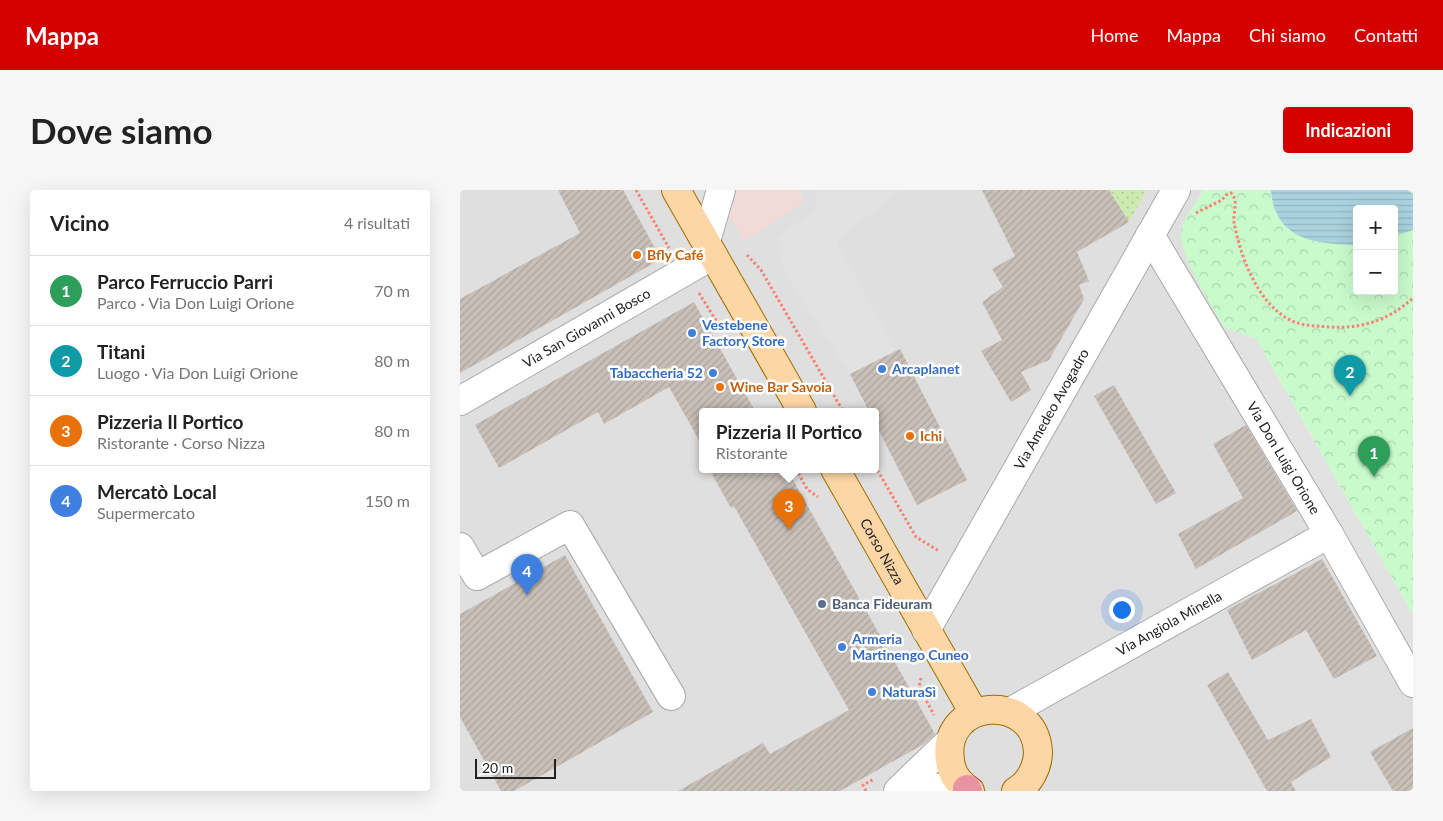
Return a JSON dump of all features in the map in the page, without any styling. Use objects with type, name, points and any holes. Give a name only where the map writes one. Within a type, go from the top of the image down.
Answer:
[{"type":"main road","points":[[676,190],[800,408]]},
{"type":"main road","name":"Corso Nizza","points":[[837,473],[974,713]]},
{"type":"main road","points":[[966,789],[950,764],[950,741],[959,724],[974,713],[998,709],[1010,712],[1021,718],[1030,728],[1036,740],[1038,754],[1035,767],[1030,779],[1019,790]]},
{"type":"street","points":[[709,248],[721,190]]},
{"type":"street","name":"Via Amedeo Avogadro","points":[[926,630],[1176,190]]},
{"type":"street","name":"Via Don Luigi Orione","points":[[1150,235],[1329,534],[1413,682]]},
{"type":"street","name":"Via San Giovanni Bosco","points":[[460,401],[684,272],[709,248]]},
{"type":"street","points":[[460,547],[477,576],[570,525],[671,696]]},
{"type":"street","name":"Via Angiola Minella","points":[[1010,712],[1329,534]]},
{"type":"street","points":[[898,791],[950,741]]},
{"type":"street","points":[[918,791],[966,789]]},
{"type":"path","points":[[636,190],[684,272],[725,336]]},
{"type":"path","points":[[1190,216],[1222,200],[1226,194],[1232,193],[1235,202],[1234,218],[1238,243],[1247,269],[1264,296],[1279,314],[1293,322],[1312,326],[1345,328],[1380,322],[1413,298]]},
{"type":"path","points":[[743,249],[761,270],[841,408]]},
{"type":"path","points":[[879,473],[916,537],[962,567]]},
{"type":"shaded area","points":[[460,190],[715,190],[803,203],[799,190],[1109,190],[1129,221],[1147,190],[1203,190],[1181,231],[1413,615],[1413,791],[460,791]]},
{"type":"shaded area","points":[[715,190],[799,190],[803,203],[744,241]]},
{"type":"shaded area","points":[[816,190],[900,190],[837,241],[896,351],[850,374],[785,274],[778,237],[817,208]]},
{"type":"shaded area","points":[[1224,327],[1256,339],[1413,615],[1413,660]]},
{"type":"green space","points":[[1109,190],[1147,190],[1129,222]]},
{"type":"green space","points":[[1203,190],[1413,190],[1413,615],[1256,339],[1224,327],[1197,280],[1184,253],[1181,241],[1181,232],[1187,216]]},
{"type":"water","points":[[1271,190],[1407,190],[1413,194],[1413,230],[1398,235],[1398,205],[1353,205],[1353,245],[1326,243],[1300,236],[1289,229],[1280,220],[1274,207]]},
{"type":"building","points":[[558,190],[623,190],[661,259],[460,373],[460,299],[580,233]]},
{"type":"building","points":[[982,190],[1109,190],[1129,222],[1077,252],[1089,281],[1079,285],[1084,299],[1049,360],[1021,372],[1031,390],[1011,402],[981,351],[1002,340],[982,302],[1003,287],[992,269],[1015,256]]},
{"type":"building","points":[[694,302],[753,408],[699,408],[699,440],[669,387],[604,424],[598,412],[499,468],[475,425]]},
{"type":"building","points":[[900,349],[967,480],[917,505],[879,431],[879,408],[867,408],[850,374]]},
{"type":"building","points":[[1114,385],[1176,493],[1156,504],[1094,396]]},
{"type":"building","points":[[1246,425],[1297,511],[1196,569],[1178,534],[1243,498],[1213,444]]},
{"type":"building","points":[[711,473],[789,473],[935,734],[924,744],[840,791],[678,791],[763,743],[770,754],[849,710],[734,506],[731,508]]},
{"type":"building","points":[[565,555],[653,712],[514,791],[501,791],[460,717],[460,614]]},
{"type":"building","points":[[1322,559],[1377,656],[1334,679],[1306,630],[1252,660],[1227,610]]},
{"type":"building","points":[[1228,672],[1268,740],[1311,719],[1331,757],[1291,782],[1296,791],[1267,791],[1207,685]]},
{"type":"building","points":[[1413,728],[1413,791],[1393,791],[1370,752]]},
{"type":"place","name":"Bfly Café","points":[[637,255]]},
{"type":"place","name":"Vestebene Factory Store","points":[[692,333]]},
{"type":"place","name":"Arcaplanet","points":[[882,369]]},
{"type":"place","name":"Tabaccheria 52","points":[[713,373]]},
{"type":"place","name":"Wine Bar Savoia","points":[[720,387]]},
{"type":"place","name":"Titani","points":[[1350,396]]},
{"type":"place","name":"Ichi","points":[[910,436]]},
{"type":"place","name":"Parco Ferruccio Parri","points":[[1374,477]]},
{"type":"place","name":"Pizzeria Il Portico","points":[[789,530]]},
{"type":"place","name":"Mercatò Local","points":[[527,595]]},
{"type":"place","name":"Banca Fideuram","points":[[822,604]]},
{"type":"place","name":"Armeria Martinengo Cuneo","points":[[842,647]]},
{"type":"place","name":"NaturaSì","points":[[872,692]]}]
